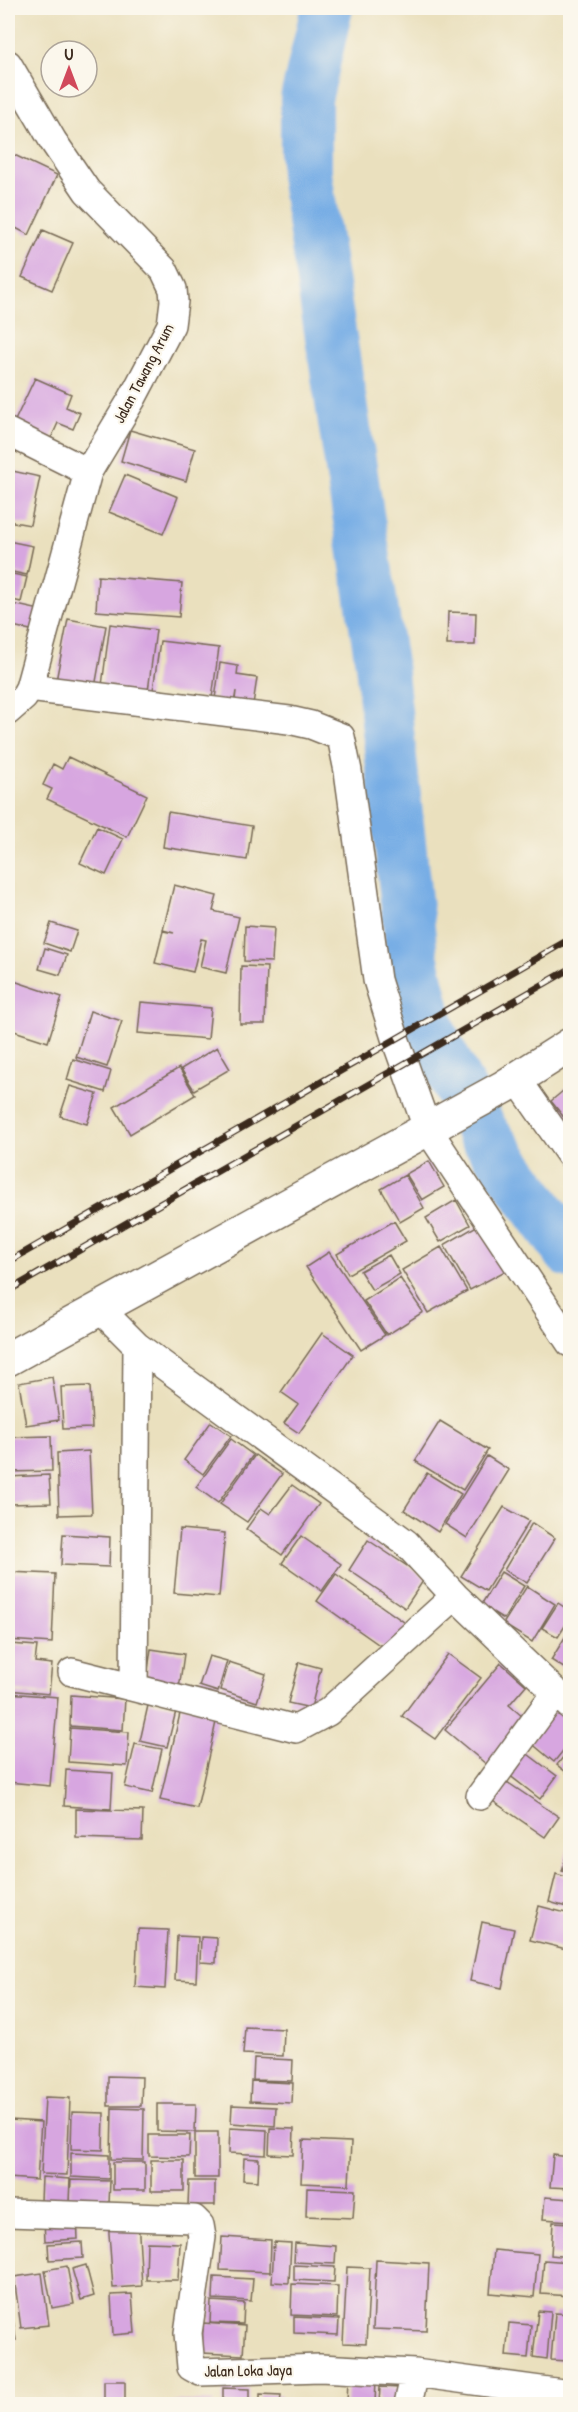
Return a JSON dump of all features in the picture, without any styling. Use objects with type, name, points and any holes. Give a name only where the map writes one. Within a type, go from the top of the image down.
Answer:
[{"type":"main road","points":[[8,1359],[511,1083],[570,1045]]},
{"type":"street","name":"Jalan Tawang Arum","points":[[8,64],[53,141],[87,191],[164,270],[173,289],[174,312],[171,325],[132,399],[88,472],[29,688]]},
{"type":"street","points":[[8,432],[88,472]]},
{"type":"street","points":[[8,711],[24,697],[29,688],[289,720],[311,725],[342,737],[377,980],[396,1041],[435,1123],[570,1343]]},
{"type":"street","points":[[511,1083],[570,1155]]},
{"type":"street","points":[[99,1308],[137,1346],[406,1543],[455,1596],[563,1699],[480,1796]]},
{"type":"street","points":[[134,1687],[137,1346]]},
{"type":"street","points":[[72,1672],[296,1729],[304,1727],[328,1712],[455,1596]]},
{"type":"street","name":"Jalan Loka Jaya","points":[[8,2213],[194,2219],[200,2225],[202,2237],[188,2333],[191,2367],[200,2372],[320,2368],[415,2373],[570,2394]]},
{"type":"street","points":[[408,2404],[415,2373]]},
{"type":"building","points":[[8,152],[57,175],[29,235],[8,224]]},
{"type":"building","points":[[43,230],[73,243],[52,290],[22,277]]},
{"type":"building","points":[[35,378],[71,394],[66,407],[80,413],[73,429],[58,423],[48,445],[11,429]]},
{"type":"building","points":[[130,430],[195,449],[186,481],[121,461]]},
{"type":"building","points":[[8,470],[40,477],[30,525],[8,521]]},
{"type":"building","points":[[125,475],[178,497],[163,534],[109,512]]},
{"type":"building","points":[[8,541],[33,546],[27,575],[8,571]]},
{"type":"building","points":[[8,573],[27,577],[21,602],[8,599]]},
{"type":"building","points":[[98,576],[182,583],[179,617],[96,611]]},
{"type":"building","points":[[8,603],[40,610],[35,631],[8,625]]},
{"type":"building","points":[[448,612],[476,613],[475,645],[447,645]]},
{"type":"building","points":[[68,619],[106,626],[94,693],[55,686]]},
{"type":"building","points":[[110,624],[156,630],[147,699],[101,693]]},
{"type":"building","points":[[160,641],[219,648],[212,698],[153,690]]},
{"type":"building","points":[[220,663],[238,666],[237,675],[257,678],[252,711],[234,709],[236,691],[233,709],[214,706]]},
{"type":"building","points":[[68,757],[147,795],[127,837],[47,799],[52,789],[43,785],[53,764],[62,769]]},
{"type":"building","points":[[168,812],[252,826],[247,860],[163,847]]},
{"type":"building","points":[[97,827],[123,839],[106,875],[80,863]]},
{"type":"building","points":[[174,885],[217,896],[213,911],[239,917],[226,973],[200,967],[206,940],[201,939],[193,972],[155,963],[163,931],[174,933],[163,930]]},
{"type":"building","points":[[51,923],[77,931],[70,952],[44,943]]},
{"type":"building","points":[[245,926],[274,928],[272,962],[244,961]]},
{"type":"building","points":[[45,948],[67,955],[60,975],[39,969]]},
{"type":"building","points":[[241,966],[267,967],[265,1024],[240,1024]]},
{"type":"building","points":[[8,979],[62,997],[48,1042],[8,1029]]},
{"type":"building","points":[[141,1002],[211,1008],[208,1039],[138,1033]]},
{"type":"building","points":[[90,1011],[122,1021],[107,1067],[76,1057]]},
{"type":"building","points":[[217,1047],[230,1069],[194,1090],[181,1069]]},
{"type":"building","points":[[73,1059],[111,1071],[105,1092],[67,1080]]},
{"type":"building","points":[[179,1068],[195,1095],[130,1134],[114,1107]]},
{"type":"building","points":[[570,1085],[570,1125],[551,1101]]},
{"type":"building","points":[[70,1086],[97,1094],[87,1124],[60,1116]]},
{"type":"building","points":[[429,1161],[444,1187],[422,1200],[406,1174]]},
{"type":"building","points":[[405,1175],[424,1208],[400,1222],[381,1189]]},
{"type":"building","points":[[456,1200],[470,1225],[440,1242],[426,1218]]},
{"type":"building","points":[[394,1221],[406,1241],[348,1274],[337,1254]]},
{"type":"building","points":[[480,1224],[507,1270],[470,1290],[444,1245]]},
{"type":"building","points":[[441,1247],[467,1291],[428,1313],[402,1270]]},
{"type":"building","points":[[329,1252],[385,1335],[361,1350],[306,1267]]},
{"type":"building","points":[[389,1255],[400,1274],[372,1290],[360,1271]]},
{"type":"building","points":[[400,1278],[423,1312],[387,1335],[364,1301]]},
{"type":"building","points":[[322,1333],[353,1355],[299,1433],[284,1423],[298,1404],[281,1392]]},
{"type":"building","points":[[52,1377],[59,1420],[26,1425],[19,1383]]},
{"type":"building","points":[[90,1386],[92,1428],[63,1429],[61,1387]]},
{"type":"building","points":[[440,1421],[488,1450],[463,1490],[415,1461]]},
{"type":"building","points":[[211,1422],[231,1436],[203,1474],[184,1460]]},
{"type":"building","points":[[51,1436],[52,1471],[8,1472],[8,1437]]},
{"type":"building","points":[[231,1439],[253,1455],[218,1503],[196,1487]]},
{"type":"building","points":[[89,1451],[92,1514],[59,1515],[57,1453]]},
{"type":"building","points":[[255,1455],[282,1474],[247,1522],[220,1504]]},
{"type":"building","points":[[487,1456],[509,1470],[467,1538],[445,1524]]},
{"type":"building","points":[[427,1473],[461,1494],[438,1532],[404,1510]]},
{"type":"building","points":[[49,1475],[51,1503],[8,1504],[8,1477]]},
{"type":"building","points":[[292,1485],[319,1504],[282,1555],[246,1529],[261,1508],[270,1514]]},
{"type":"building","points":[[504,1507],[529,1521],[486,1591],[461,1576]]},
{"type":"building","points":[[532,1523],[555,1538],[527,1583],[504,1570]]},
{"type":"building","points":[[180,1529],[225,1533],[219,1597],[174,1593]]},
{"type":"building","points":[[63,1534],[110,1537],[109,1567],[61,1565]]},
{"type":"building","points":[[301,1536],[341,1564],[322,1591],[282,1563]]},
{"type":"building","points":[[368,1540],[425,1578],[405,1608],[349,1570]]},
{"type":"building","points":[[8,1572],[55,1574],[52,1643],[8,1640]]},
{"type":"building","points":[[501,1572],[524,1586],[504,1619],[481,1605]]},
{"type":"building","points":[[336,1574],[408,1625],[388,1651],[317,1601]]},
{"type":"building","points":[[527,1586],[555,1604],[532,1642],[503,1624]]},
{"type":"building","points":[[558,1603],[570,1611],[570,1618],[558,1637],[542,1628]]},
{"type":"building","points":[[570,1629],[570,1672],[551,1660]]},
{"type":"building","points":[[10,1644],[37,1646],[35,1662],[52,1664],[49,1694],[8,1690]]},
{"type":"building","points":[[151,1649],[184,1654],[179,1689],[146,1684]]},
{"type":"building","points":[[448,1654],[481,1678],[435,1739],[402,1716]]},
{"type":"building","points":[[209,1656],[227,1661],[218,1692],[199,1686]]},
{"type":"building","points":[[229,1662],[266,1674],[257,1702],[221,1690]]},
{"type":"building","points":[[299,1662],[321,1668],[311,1708],[288,1703]]},
{"type":"building","points":[[501,1663],[526,1685],[509,1705],[530,1723],[492,1769],[445,1730]]},
{"type":"building","points":[[8,1693],[58,1697],[50,1786],[8,1782]]},
{"type":"building","points":[[71,1695],[125,1699],[123,1730],[70,1726]]},
{"type":"building","points":[[149,1701],[177,1707],[167,1747],[140,1741]]},
{"type":"building","points":[[182,1705],[218,1713],[197,1808],[160,1800]]},
{"type":"building","points":[[557,1709],[570,1720],[570,1742],[554,1762],[530,1742]]},
{"type":"building","points":[[70,1728],[129,1732],[127,1766],[68,1762]]},
{"type":"building","points":[[135,1744],[162,1749],[152,1793],[125,1787]]},
{"type":"building","points":[[570,1748],[570,1775],[557,1765]]},
{"type":"building","points":[[521,1749],[557,1776],[540,1799],[504,1771]]},
{"type":"building","points":[[66,1770],[113,1773],[111,1809],[64,1806]]},
{"type":"building","points":[[504,1780],[559,1817],[545,1837],[490,1799]]},
{"type":"building","points":[[76,1809],[143,1811],[142,1840],[76,1838]]},
{"type":"building","points":[[570,1842],[570,1874],[562,1871]]},
{"type":"building","points":[[556,1874],[570,1878],[570,1908],[549,1902]]},
{"type":"building","points":[[539,1906],[570,1914],[570,1950],[530,1940]]},
{"type":"building","points":[[482,1922],[514,1929],[502,1988],[470,1981]]},
{"type":"building","points":[[138,1929],[168,1930],[165,1989],[135,1987]]},
{"type":"building","points":[[177,1936],[198,1937],[196,1981],[175,1980]]},
{"type":"building","points":[[201,1937],[217,1938],[216,1963],[200,1962]]},
{"type":"building","points":[[245,2027],[284,2029],[283,2056],[243,2054]]},
{"type":"building","points":[[254,2058],[293,2060],[292,2081],[253,2080]]},
{"type":"building","points":[[108,2076],[142,2077],[141,2106],[108,2106]]},
{"type":"building","points":[[251,2081],[293,2083],[292,2103],[250,2101]]},
{"type":"building","points":[[45,2097],[70,2098],[67,2175],[41,2174]]},
{"type":"building","points":[[157,2104],[196,2104],[195,2132],[157,2131]]},
{"type":"building","points":[[232,2105],[276,2107],[275,2126],[231,2123]]},
{"type":"building","points":[[112,2108],[144,2109],[143,2160],[111,2159]]},
{"type":"building","points":[[72,2112],[104,2113],[103,2150],[71,2149]]},
{"type":"building","points":[[10,2120],[41,2122],[37,2180],[8,2178]]},
{"type":"building","points":[[230,2128],[267,2130],[266,2155],[229,2153]]},
{"type":"building","points":[[270,2128],[294,2129],[293,2155],[269,2154]]},
{"type":"building","points":[[195,2132],[218,2132],[218,2178],[195,2178]]},
{"type":"building","points":[[149,2135],[190,2135],[189,2157],[149,2156]]},
{"type":"building","points":[[303,2140],[351,2142],[349,2185],[301,2183]]},
{"type":"building","points":[[71,2153],[109,2155],[109,2179],[71,2177]]},
{"type":"building","points":[[553,2155],[570,2157],[570,2188],[550,2187]]},
{"type":"building","points":[[244,2158],[259,2159],[258,2181],[243,2180]]},
{"type":"building","points":[[151,2160],[184,2160],[184,2191],[151,2191]]},
{"type":"building","points":[[113,2162],[145,2162],[145,2190],[113,2190]]},
{"type":"building","points":[[42,2177],[70,2179],[69,2202],[41,2201]]},
{"type":"building","points":[[71,2180],[110,2181],[109,2204],[70,2202]]},
{"type":"building","points":[[189,2181],[215,2181],[215,2205],[188,2205]]},
{"type":"building","points":[[307,2188],[355,2190],[353,2218],[306,2216]]},
{"type":"building","points":[[545,2197],[570,2199],[570,2221],[543,2219]]},
{"type":"building","points":[[77,2217],[78,2239],[45,2241],[44,2219]]},
{"type":"building","points":[[138,2218],[142,2286],[113,2288],[108,2220]]},
{"type":"building","points":[[553,2222],[570,2223],[570,2257],[551,2255]]},
{"type":"building","points":[[222,2237],[271,2240],[270,2272],[220,2270]]},
{"type":"building","points":[[82,2242],[83,2258],[49,2260],[48,2244]]},
{"type":"building","points":[[147,2242],[180,2243],[178,2280],[146,2280]]},
{"type":"building","points":[[274,2242],[291,2243],[289,2283],[272,2282]]},
{"type":"building","points":[[295,2243],[336,2246],[335,2264],[294,2262]]},
{"type":"building","points":[[494,2250],[538,2254],[534,2297],[490,2293]]},
{"type":"building","points":[[376,2260],[429,2263],[426,2331],[373,2329]]},
{"type":"building","points":[[544,2260],[570,2262],[570,2296],[541,2294]]},
{"type":"building","points":[[86,2265],[94,2296],[81,2300],[72,2269]]},
{"type":"building","points":[[294,2265],[335,2267],[334,2282],[294,2280]]},
{"type":"building","points":[[67,2266],[74,2304],[52,2308],[45,2270]]},
{"type":"building","points":[[347,2267],[370,2268],[366,2344],[343,2343]]},
{"type":"building","points":[[42,2273],[49,2325],[21,2328],[14,2277]]},
{"type":"building","points":[[214,2277],[253,2279],[251,2301],[213,2299]]},
{"type":"building","points":[[292,2284],[338,2286],[337,2317],[291,2315]]},
{"type":"building","points":[[8,2286],[16,2340],[8,2341]]},
{"type":"building","points":[[132,2294],[135,2333],[113,2335],[111,2295]]},
{"type":"building","points":[[211,2301],[244,2303],[243,2324],[210,2323]]},
{"type":"building","points":[[538,2311],[551,2312],[547,2359],[533,2357]]},
{"type":"building","points":[[555,2313],[570,2314],[568,2361],[551,2360]]},
{"type":"building","points":[[294,2317],[339,2319],[338,2335],[294,2333]]},
{"type":"building","points":[[203,2323],[245,2326],[243,2355],[202,2353]]},
{"type":"building","points":[[509,2323],[531,2325],[528,2358],[506,2356]]},
{"type":"building","points":[[348,2377],[376,2378],[375,2404],[347,2404]]},
{"type":"building","points":[[104,2381],[125,2381],[125,2404],[104,2404]]},
{"type":"building","points":[[380,2387],[400,2388],[399,2404],[379,2404]]},
{"type":"building","points":[[223,2388],[249,2389],[249,2404],[223,2404]]},
{"type":"building","points":[[260,2394],[281,2395],[280,2404],[260,2404]]},
{"type":"building","points":[[174,2401],[214,2402],[214,2404],[174,2404]]},
{"type":"waterway","points":[[327,8],[306,99],[306,174],[381,664],[412,956],[430,1032],[482,1131],[570,1252]]},
{"type":"railway","points":[[8,1262],[570,939]]},
{"type":"railway","points":[[8,1291],[570,969]]}]
